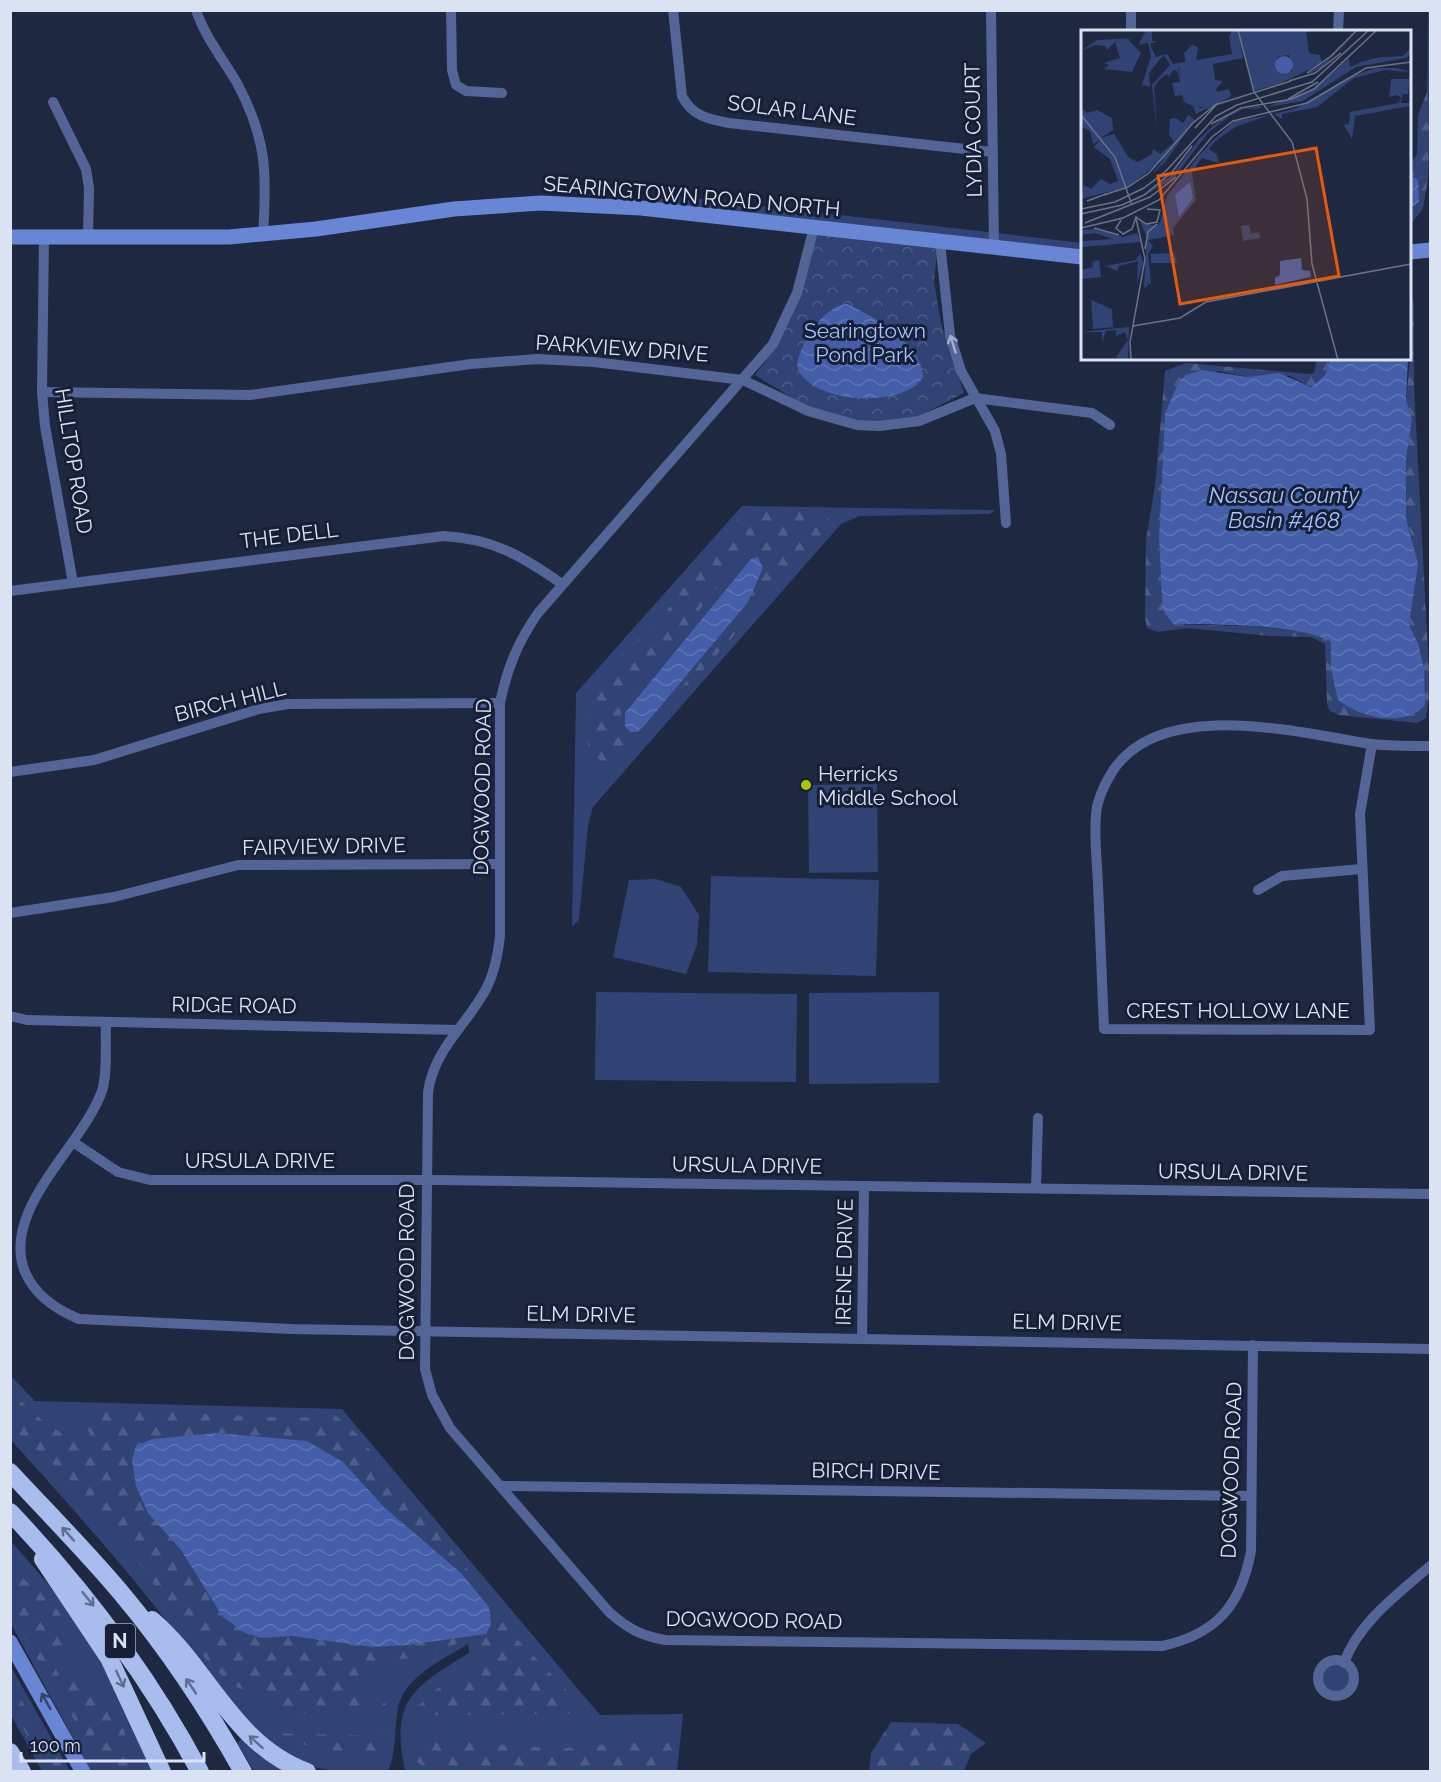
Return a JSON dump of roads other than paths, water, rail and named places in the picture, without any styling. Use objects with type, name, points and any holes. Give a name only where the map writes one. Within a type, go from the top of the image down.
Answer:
[{"type":"highway","name":"N","points":[[10,1472],[121,1593],[176,1665],[243,1772]]},
{"type":"highway","name":"N","points":[[16,1518],[68,1575],[122,1644],[172,1720],[200,1772]]},
{"type":"highway","points":[[16,1518],[57,1583],[86,1620],[109,1658],[162,1772]]},
{"type":"highway","points":[[121,1593],[172,1637],[252,1739],[276,1757],[307,1772]]},
{"type":"highway","points":[[10,1752],[22,1772]]},
{"type":"main road","name":"SEARINGTOWN ROAD NORTH","points":[[10,237],[195,239],[263,235],[454,209],[541,203],[641,208],[994,249],[1081,257]]},
{"type":"main road","points":[[1411,252],[1431,250]]},
{"type":"main road","points":[[10,1642],[83,1772]]},
{"type":"street","points":[[196,10],[250,111],[264,149],[266,181],[263,235]]},
{"type":"street","points":[[451,10],[452,70],[456,85],[466,91],[502,93]]},
{"type":"street","name":"SOLAR LANE","points":[[672,10],[682,96],[687,107],[702,117],[729,123],[992,152]]},
{"type":"street","name":"LYDIA COURT","points":[[991,10],[994,249]]},
{"type":"street","points":[[1131,10],[1131,30]]},
{"type":"street","points":[[1338,10],[1338,30]]},
{"type":"street","points":[[53,102],[86,169],[89,188],[88,237]]},
{"type":"street","name":"DOGWOOD ROAD","points":[[814,227],[789,314],[773,344],[562,584],[519,640],[506,671],[500,703],[500,936],[493,973],[486,990],[436,1063],[429,1083],[425,1369],[439,1410],[450,1428],[609,1612],[628,1629],[643,1636],[665,1640],[1162,1646],[1186,1641],[1213,1625],[1235,1602],[1245,1579],[1251,1551],[1254,1346]]},
{"type":"street","name":"HILLTOP ROAD","points":[[44,236],[42,392],[45,426],[73,583]]},
{"type":"street","points":[[940,242],[950,335],[961,371],[995,431],[1001,454],[1006,523]]},
{"type":"street","name":"PARKVIEW DRIVE","points":[[42,392],[250,395],[471,364],[537,359],[594,362],[743,380],[807,411],[857,425],[889,425],[919,421],[975,398],[1092,413],[1110,425]]},
{"type":"street","name":"THE DELL","points":[[10,591],[444,536],[497,544],[522,556],[562,584]]},
{"type":"street","name":"BIRCH HILL","points":[[10,772],[94,760],[259,709],[288,704],[500,703]]},
{"type":"street","name":"CREST HOLLOW LANE","points":[[1372,744],[1359,814],[1370,1030],[1104,1029],[1096,815],[1106,781],[1123,757],[1143,741],[1170,731],[1202,727],[1303,732],[1372,744],[1431,746]]},
{"type":"street","name":"FAIRVIEW DRIVE","points":[[10,913],[114,897],[238,865],[500,864]]},
{"type":"street","points":[[1258,890],[1282,876],[1361,869]]},
{"type":"street","name":"RIDGE ROAD","points":[[10,1016],[27,1020],[457,1030]]},
{"type":"street","name":"ELM DRIVE","points":[[106,1022],[103,1088],[93,1110],[27,1210],[18,1245],[20,1261],[29,1281],[40,1294],[65,1313],[79,1319],[102,1322],[424,1332],[1431,1349]]},
{"type":"street","points":[[1036,1188],[1038,1118]]},
{"type":"street","name":"URSULA DRIVE","points":[[73,1142],[118,1172],[150,1180],[426,1180],[1431,1194]]},
{"type":"street","name":"IRENE DRIVE","points":[[862,1338],[864,1186]]},
{"type":"street","name":"BIRCH DRIVE","points":[[501,1486],[1251,1496]]},
{"type":"street","points":[[1344,1663],[1356,1639],[1399,1594],[1431,1566]]},
{"type":"water","points":[[1411,176],[1418,180],[1419,202],[1411,208]]},
{"type":"water","points":[[847,304],[883,324],[905,342],[914,353],[923,377],[913,387],[898,394],[879,398],[858,398],[819,389],[805,379],[797,366],[807,337],[829,311]]},
{"type":"water","name":"Nassau County Basin #468","points":[[1330,360],[1408,360],[1406,400],[1412,419],[1406,460],[1406,517],[1418,564],[1409,625],[1418,643],[1424,668],[1425,705],[1406,716],[1382,718],[1370,716],[1338,700],[1331,669],[1331,642],[1318,636],[1278,628],[1173,624],[1164,612],[1159,536],[1165,413],[1179,381],[1186,375],[1202,370],[1248,377],[1279,373],[1311,387],[1325,375]]},
{"type":"water","points":[[758,557],[763,568],[748,602],[644,726],[638,732],[630,732],[625,726],[625,713],[751,559]]},
{"type":"water","points":[[218,1433],[307,1441],[343,1462],[384,1507],[461,1573],[489,1607],[491,1624],[486,1634],[408,1645],[373,1647],[292,1636],[261,1638],[245,1633],[223,1617],[181,1550],[148,1513],[136,1486],[132,1460],[136,1446],[152,1439]]},
{"type":"place","name":"Herricks Middle School","points":[[806,785]]},
{"type":"park label","name":"Searingtown Pond Park","points":[[865,342]]}]
